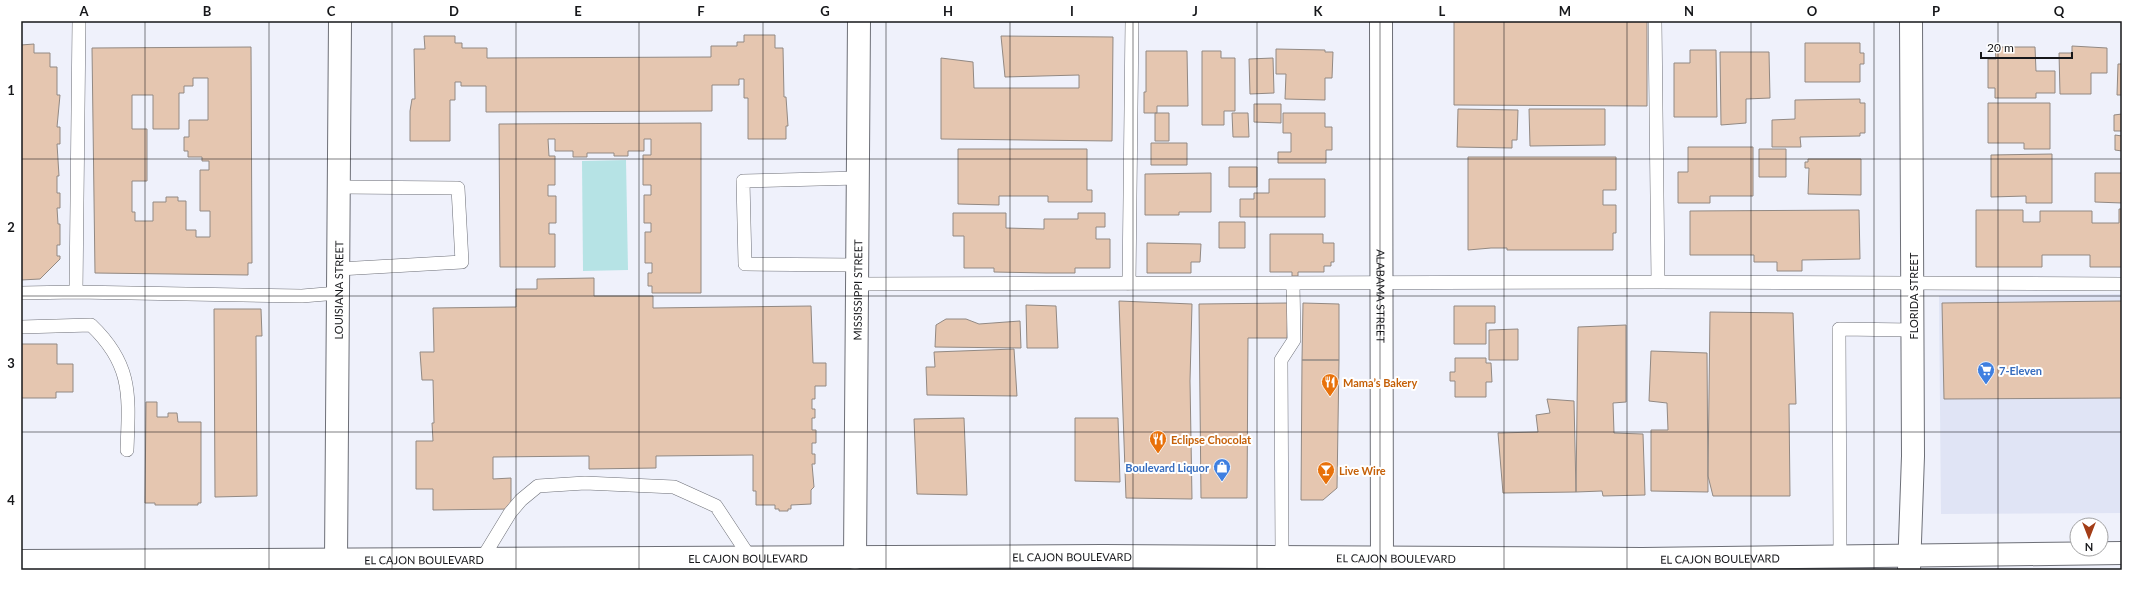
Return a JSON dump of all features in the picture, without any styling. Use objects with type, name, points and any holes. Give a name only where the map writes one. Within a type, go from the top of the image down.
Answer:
[{"type":"street","name":"LOUISIANA STREET","points":[[336,560],[340,21]]},
{"type":"street","name":"MISSISSIPPI STREET","points":[[853,564],[859,21]]},
{"type":"street","name":"ALABAMA STREET","points":[[1382,21],[1382,564]]},
{"type":"street","name":"FLORIDA STREET","points":[[1910,562],[1913,456],[1911,21]]},
{"type":"street","name":"EL CAJON BOULEVARD","points":[[21,561],[751,558],[853,564],[1103,556],[1282,556],[1382,564],[1642,558],[1840,556],[1910,562],[2122,553]]},
{"type":"street","points":[[1077,570],[1103,556]]},
{"type":"lane","points":[[76,292],[79,21]]},
{"type":"lane","points":[[1128,284],[1132,21]]},
{"type":"lane","points":[[1655,21],[1658,282]]},
{"type":"lane","points":[[858,178],[743,181],[745,264],[857,274],[1128,284],[1658,282],[2122,284]]},
{"type":"lane","points":[[339,187],[458,188],[462,262],[339,269]]},
{"type":"lane","points":[[1282,556],[1281,360],[1294,340],[1294,284]]},
{"type":"lane","points":[[21,293],[76,292],[302,296],[338,293]]},
{"type":"lane","points":[[21,327],[91,325],[107,340],[122,365],[129,403],[127,450]]},
{"type":"lane","points":[[1840,556],[1839,329],[1913,330]]},
{"type":"lane","points":[[482,559],[510,513],[521,500],[538,486],[585,483],[674,487],[716,506],[751,558]]},
{"type":"shaded area","points":[[626,160],[628,270],[583,271],[582,161]]},
{"type":"shaded area","points":[[2122,294],[2122,513],[1941,514],[1939,296]]},
{"type":"building","points":[[1454,21],[1647,21],[1647,106],[1454,105]]},
{"type":"building","points":[[744,35],[775,35],[775,48],[783,48],[784,97],[786,97],[788,126],[786,126],[786,139],[748,139],[748,98],[744,98],[744,79],[739,79],[739,85],[712,85],[712,111],[486,112],[486,86],[461,86],[461,82],[455,82],[455,100],[450,100],[450,141],[410,141],[410,111],[412,99],[415,99],[414,49],[425,49],[424,36],[455,36],[455,43],[462,43],[462,48],[487,48],[487,58],[711,57],[711,46],[737,46],[737,42],[744,42]]},
{"type":"building","points":[[1001,36],[1113,37],[1112,141],[941,139],[941,58],[973,62],[974,88],[1079,88],[1079,75],[1005,77]]},
{"type":"building","points":[[1805,43],[1860,43],[1860,53],[1864,53],[1864,64],[1860,64],[1860,82],[1805,82]]},
{"type":"building","points":[[34,44],[34,53],[50,53],[50,67],[57,67],[57,95],[60,95],[57,127],[60,127],[60,144],[57,144],[59,176],[57,176],[57,193],[60,193],[60,208],[57,208],[58,224],[60,224],[60,245],[57,245],[57,256],[60,256],[60,259],[40,279],[21,280],[21,45]]},
{"type":"building","points":[[2072,46],[2107,48],[2107,73],[2091,73],[2091,94],[2060,94],[2059,53],[2072,53]]},
{"type":"building","points":[[251,47],[252,263],[248,263],[248,275],[95,273],[92,48]],"holes":[[[193,78],[208,78],[208,120],[189,120],[189,137],[184,137],[184,151],[188,151],[188,157],[202,157],[202,161],[209,161],[209,170],[200,170],[200,211],[210,211],[210,237],[196,237],[196,230],[186,230],[186,201],[178,201],[178,197],[166,197],[166,202],[153,202],[153,221],[135,221],[135,212],[132,212],[132,181],[147,181],[147,129],[132,129],[132,95],[153,95],[153,129],[179,129],[179,93],[184,93],[184,86],[193,86]]]},
{"type":"building","points":[[1995,47],[2035,47],[2036,71],[2055,71],[2055,93],[2036,93],[2036,98],[1995,98],[1995,88],[1988,88],[1988,59],[1996,59]]},
{"type":"building","points":[[1276,49],[1325,50],[1325,52],[1333,52],[1332,78],[1325,78],[1325,100],[1285,99],[1286,74],[1276,74]]},
{"type":"building","points":[[1690,50],[1716,50],[1717,117],[1674,117],[1674,63],[1690,63]]},
{"type":"building","points":[[1146,51],[1187,51],[1188,106],[1157,106],[1157,113],[1144,113],[1144,92],[1146,92]]},
{"type":"building","points":[[1202,51],[1221,51],[1221,58],[1235,58],[1235,111],[1224,111],[1224,125],[1202,125]]},
{"type":"building","points":[[1720,52],[1769,52],[1770,98],[1746,99],[1746,123],[1721,125]]},
{"type":"building","points":[[1273,58],[1274,93],[1250,94],[1249,59]]},
{"type":"building","points":[[2118,64],[2122,64],[2122,95],[2117,95]]},
{"type":"building","points":[[1860,99],[1860,103],[1865,103],[1865,133],[1860,133],[1860,136],[1800,137],[1801,147],[1772,147],[1772,120],[1795,119],[1795,100]]},
{"type":"building","points":[[1988,103],[2050,103],[2050,149],[2024,149],[2024,143],[1988,143]]},
{"type":"building","points":[[1254,104],[1281,104],[1281,123],[1254,122]]},
{"type":"building","points":[[1458,109],[1518,110],[1517,140],[1512,140],[1512,148],[1457,147]]},
{"type":"building","points":[[1529,109],[1605,109],[1605,145],[1530,146]]},
{"type":"building","points":[[1155,113],[1169,113],[1169,141],[1155,141]]},
{"type":"building","points":[[1232,113],[1248,113],[1249,137],[1233,137]]},
{"type":"building","points":[[1283,113],[1325,113],[1325,127],[1332,127],[1332,150],[1326,150],[1326,163],[1278,163],[1278,152],[1291,152],[1291,133],[1283,133]]},
{"type":"building","points":[[2122,114],[2122,131],[2114,131],[2114,115]]},
{"type":"building","points":[[701,123],[701,293],[652,293],[652,286],[648,286],[648,273],[652,273],[652,263],[645,263],[645,232],[651,232],[651,223],[644,223],[644,195],[651,195],[651,185],[643,185],[643,155],[651,155],[651,139],[644,139],[644,151],[628,151],[628,156],[614,156],[614,153],[587,153],[587,157],[573,157],[573,151],[555,151],[555,139],[548,139],[549,156],[555,156],[555,185],[548,185],[548,196],[556,196],[556,223],[549,223],[549,234],[555,234],[555,267],[500,267],[499,124]]},
{"type":"building","points":[[2115,135],[2122,136],[2122,151],[2115,150]]},
{"type":"building","points":[[1151,143],[1187,143],[1187,165],[1151,165]]},
{"type":"building","points":[[1688,147],[1753,147],[1753,196],[1710,196],[1710,203],[1678,203],[1678,172],[1688,172]]},
{"type":"building","points":[[958,149],[1087,149],[1087,190],[1092,190],[1092,202],[1048,202],[1048,196],[999,196],[999,205],[958,204]]},
{"type":"building","points":[[1759,149],[1786,149],[1786,177],[1759,177]]},
{"type":"building","points":[[2052,154],[2052,203],[2026,203],[2026,196],[1991,197],[1991,155]]},
{"type":"building","points":[[1468,157],[1616,157],[1616,190],[1603,190],[1603,205],[1616,205],[1616,233],[1613,233],[1613,250],[1507,250],[1507,248],[1491,248],[1468,250]]},
{"type":"building","points":[[1808,159],[1861,159],[1861,195],[1808,194],[1809,168],[1805,168],[1805,162],[1808,162]]},
{"type":"building","points":[[1229,167],[1257,167],[1257,187],[1229,187]]},
{"type":"building","points":[[1211,173],[1211,212],[1179,212],[1179,215],[1145,215],[1145,174]]},
{"type":"building","points":[[2095,173],[2122,173],[2122,203],[2095,202]]},
{"type":"building","points":[[1269,179],[1325,179],[1325,217],[1240,217],[1240,199],[1254,199],[1254,193],[1269,193]]},
{"type":"building","points":[[2119,209],[2122,209],[2122,267],[2090,267],[2090,255],[2042,255],[2042,267],[1976,267],[1976,210],[2023,210],[2023,222],[2040,222],[2040,211],[2092,211],[2092,223],[2119,223]]},
{"type":"building","points":[[1859,210],[1860,259],[1802,260],[1802,271],[1777,271],[1777,262],[1754,262],[1754,255],[1690,255],[1690,211]]},
{"type":"building","points":[[953,213],[1006,213],[1006,228],[1044,229],[1044,219],[1078,219],[1078,213],[1105,213],[1105,227],[1096,227],[1096,239],[1110,239],[1110,268],[1075,268],[1075,273],[1046,273],[994,272],[994,268],[964,268],[964,236],[953,236]]},
{"type":"building","points":[[1219,222],[1245,222],[1245,248],[1219,248]]},
{"type":"building","points":[[1270,234],[1323,234],[1323,243],[1334,243],[1334,262],[1331,262],[1331,266],[1324,266],[1324,272],[1298,272],[1298,276],[1292,276],[1292,272],[1270,272]]},
{"type":"building","points":[[1147,243],[1201,244],[1200,262],[1191,262],[1191,273],[1147,273]]},
{"type":"building","points":[[594,278],[594,296],[653,296],[653,308],[811,306],[813,363],[826,363],[826,386],[815,386],[815,399],[812,399],[812,409],[815,409],[815,418],[812,418],[812,430],[816,430],[816,443],[812,443],[812,454],[815,454],[815,464],[812,464],[814,487],[811,490],[811,504],[791,505],[791,509],[788,509],[788,511],[779,511],[779,509],[775,509],[775,505],[756,505],[756,491],[753,491],[753,455],[656,456],[656,468],[589,469],[589,456],[493,457],[493,479],[511,478],[511,509],[433,510],[433,489],[416,489],[416,441],[433,441],[433,380],[422,380],[420,352],[434,352],[433,308],[516,307],[516,289],[537,289],[537,279]]},
{"type":"building","points":[[1119,301],[1192,304],[1190,381],[1192,499],[1126,498]]},
{"type":"building","points":[[2122,301],[2122,398],[1944,399],[1942,303]]},
{"type":"building","points":[[1288,303],[1287,338],[1248,338],[1247,498],[1201,498],[1199,304]]},
{"type":"building","points":[[1303,303],[1339,304],[1339,360],[1302,360]]},
{"type":"building","points":[[1026,305],[1056,306],[1058,348],[1027,348]]},
{"type":"building","points":[[1454,306],[1495,306],[1495,323],[1486,323],[1486,344],[1454,344]]},
{"type":"building","points":[[214,309],[261,309],[262,336],[256,336],[257,496],[215,497]]},
{"type":"building","points":[[1710,312],[1793,313],[1796,404],[1789,404],[1790,496],[1713,496],[1708,476]]},
{"type":"building","points":[[946,319],[966,319],[979,324],[1020,321],[1021,348],[935,347],[936,325]]},
{"type":"building","points":[[1626,325],[1626,402],[1613,403],[1614,433],[1643,434],[1645,495],[1603,496],[1602,491],[1576,492],[1578,327]]},
{"type":"building","points":[[1518,329],[1518,360],[1489,360],[1489,330]]},
{"type":"building","points":[[21,344],[57,344],[57,364],[73,364],[73,392],[56,392],[56,398],[21,398]]},
{"type":"building","points":[[1014,349],[1017,396],[927,395],[926,367],[935,367],[934,352]]},
{"type":"building","points":[[1651,351],[1707,353],[1708,492],[1651,491],[1651,430],[1668,430],[1667,403],[1649,401]]},
{"type":"building","points":[[1455,358],[1486,358],[1486,363],[1491,363],[1492,382],[1486,382],[1486,397],[1455,397],[1455,381],[1450,381],[1450,372],[1455,372]]},
{"type":"building","points":[[1302,360],[1339,360],[1337,488],[1323,500],[1301,500]]},
{"type":"building","points":[[1547,399],[1574,401],[1576,492],[1503,493],[1498,433],[1538,432],[1536,415],[1550,413]]},
{"type":"building","points":[[146,402],[157,402],[157,417],[168,417],[168,413],[177,413],[178,422],[201,422],[201,503],[198,503],[198,505],[155,505],[155,503],[145,503]]},
{"type":"building","points":[[964,418],[967,495],[917,494],[914,419]]},
{"type":"building","points":[[1075,418],[1118,418],[1120,482],[1075,481]]},
{"type":"place","name":"7-Eleven","points":[[1986,385]]},
{"type":"place","name":"Mama’s Bakery","points":[[1330,397]]},
{"type":"place","name":"Eclipse Chocolat","points":[[1158,454]]},
{"type":"place","name":"Boulevard Liquor","points":[[1222,482]]},
{"type":"place","name":"Live Wire","points":[[1326,485]]}]
